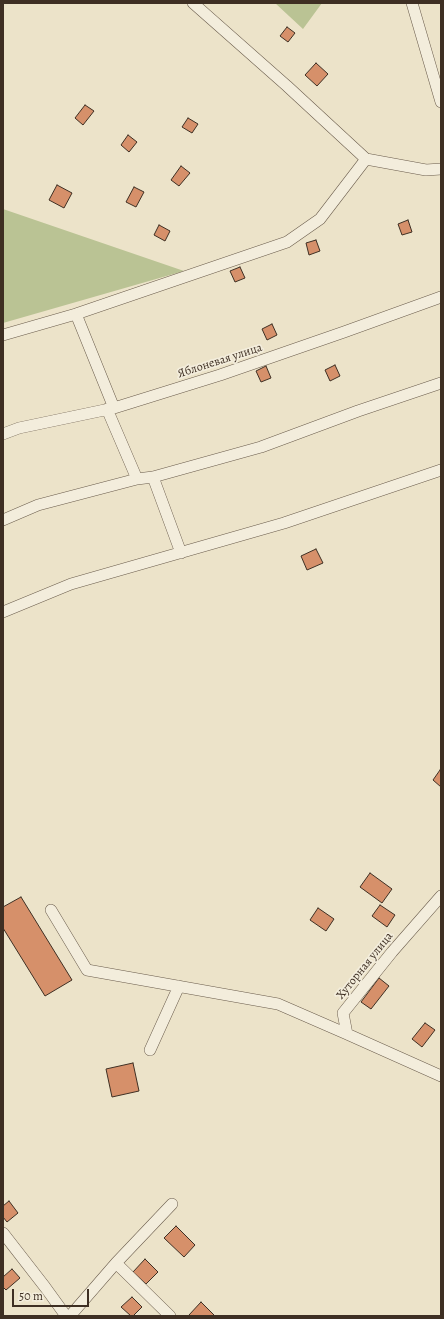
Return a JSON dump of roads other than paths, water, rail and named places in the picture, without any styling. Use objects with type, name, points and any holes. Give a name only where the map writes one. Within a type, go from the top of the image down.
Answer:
[{"type":"street","points":[[193,3],[288,86],[366,159],[426,170],[441,169]]},
{"type":"street","points":[[412,3],[441,102]]},
{"type":"street","points":[[3,335],[76,314],[287,242],[320,219],[366,159]]},
{"type":"street","name":"Яблоневая улица","points":[[3,434],[19,428],[111,408],[220,375],[337,335],[441,297]]},
{"type":"street","points":[[76,314],[137,479]]},
{"type":"street","points":[[3,520],[38,505],[137,479],[153,477],[261,447],[358,411],[441,383]]},
{"type":"street","points":[[3,612],[71,584],[284,523],[441,470]]},
{"type":"street","points":[[153,477],[181,553]]},
{"type":"street","name":"Хуторная улица","points":[[347,1034],[343,1013],[392,952],[441,896]]},
{"type":"street","points":[[51,910],[87,970],[278,1004],[441,1076]]},
{"type":"street","points":[[150,1050],[179,986]]},
{"type":"street","points":[[70,1316],[116,1263],[172,1204]]},
{"type":"street","points":[[3,1233],[66,1316]]},
{"type":"street","points":[[116,1263],[170,1316]]}]
